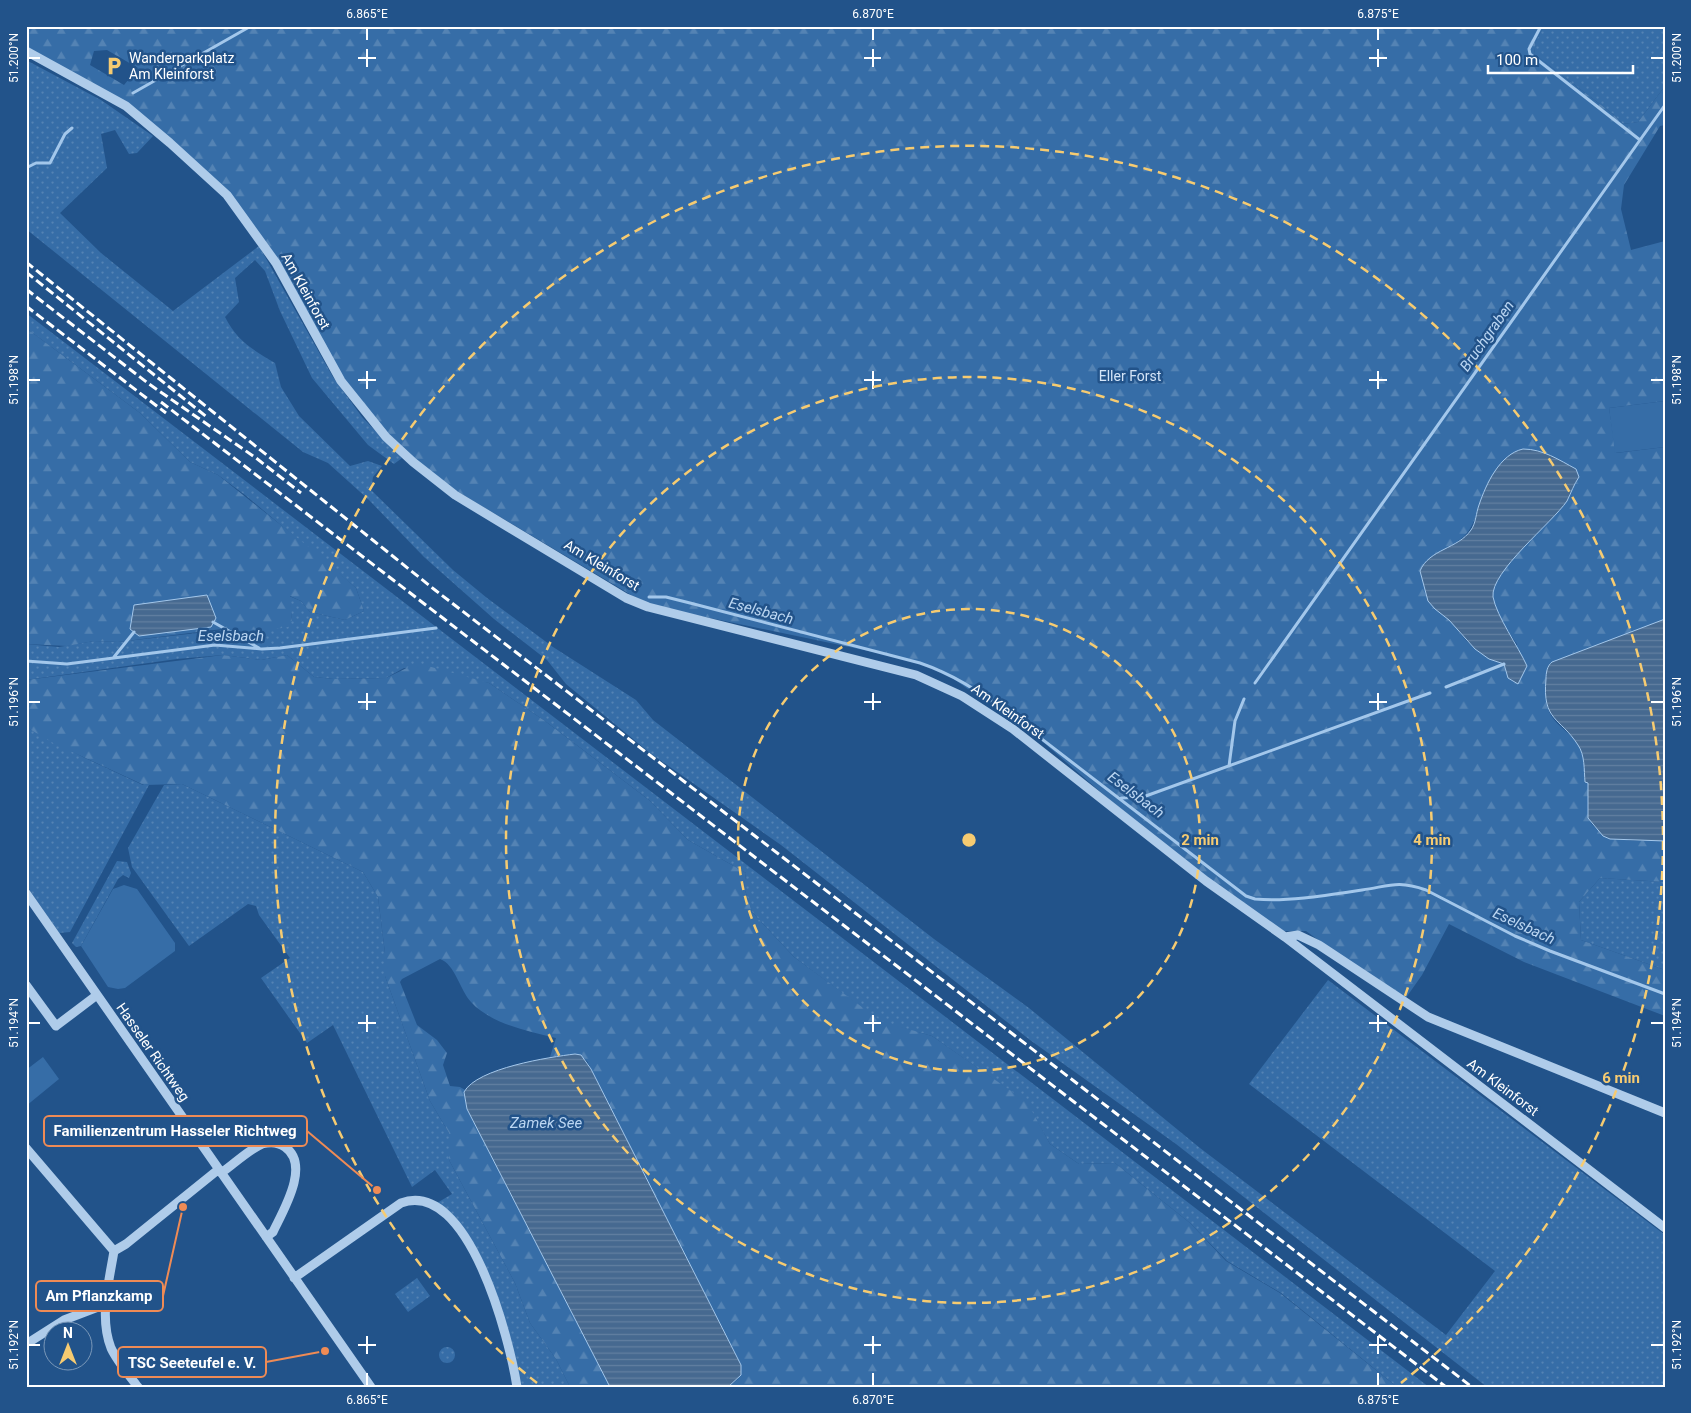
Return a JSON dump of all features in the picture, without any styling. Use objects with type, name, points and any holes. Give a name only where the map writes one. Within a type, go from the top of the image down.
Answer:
[{"type":"street","name":"Am Kleinforst","points":[[26,50],[126,106],[170,142],[227,195],[276,263],[325,354],[361,408],[386,437],[413,462],[455,495],[626,598],[648,607],[900,670],[937,683],[962,696],[1021,735],[1206,881],[1285,936],[1665,1228]]},
{"type":"street","name":"Hasseler Richtweg","points":[[26,893],[371,1387]]},
{"type":"street","name":"Am Kleinforst","points":[[1285,936],[1304,937],[1428,1017],[1665,1113]]},
{"type":"street","points":[[1325,968],[1336,956]]},
{"type":"street","points":[[26,985],[56,1026],[97,996]]},
{"type":"street","points":[[114,1251],[126,1244],[220,1171],[265,1144],[279,1144],[290,1152],[296,1166],[294,1183],[273,1232],[266,1237]]},
{"type":"street","points":[[27,1151],[114,1251],[106,1304],[106,1328],[112,1348],[137,1386]]},
{"type":"street","points":[[294,1278],[401,1203],[417,1199],[432,1203],[455,1226],[479,1261],[510,1347],[517,1387]]},
{"type":"street","points":[[31,1341],[64,1320],[106,1304]]},
{"type":"green space","name":"Eller Forst","points":[[26,26],[1544,26],[1536,41],[1534,54],[1613,114],[1623,124],[1638,122],[1665,86],[1665,125],[1660,126],[1624,185],[1621,209],[1631,250],[1665,241],[1665,401],[1609,408],[1616,453],[1665,447],[1665,619],[1551,663],[1546,678],[1545,694],[1551,716],[1576,741],[1582,752],[1585,782],[1588,782],[1591,823],[1606,835],[1615,838],[1635,841],[1665,841],[1665,882],[1600,878],[1579,902],[1581,940],[1665,970],[1665,1016],[1524,962],[1449,924],[1422,975],[1403,1002],[1306,931],[1280,931],[1208,878],[1112,802],[1005,709],[972,692],[940,669],[907,659],[648,605],[445,484],[387,436],[342,379],[230,194],[143,116],[26,47]],"holes":[[[107,50],[138,68],[124,85],[90,65],[94,51]],[[1579,477],[1567,501],[1504,568],[1493,589],[1494,603],[1497,610],[1517,644],[1508,678],[1504,664],[1473,647],[1453,622],[1439,593],[1428,560],[1456,543],[1467,533],[1472,526],[1480,503]]]},
{"type":"green space","points":[[1544,26],[1665,26],[1665,86],[1638,122],[1623,124],[1613,114],[1534,54],[1536,41]]},
{"type":"green space","points":[[26,60],[101,100],[153,136],[137,153],[129,154],[115,130],[101,134],[107,168],[60,213],[101,253],[173,311],[259,246],[333,377],[362,417],[402,458],[394,464],[368,445],[312,378],[280,311],[265,271],[255,260],[235,278],[239,302],[225,317],[230,325],[240,339],[275,363],[281,387],[299,416],[350,466],[368,461],[382,466],[373,477],[371,490],[453,570],[487,598],[553,647],[636,700],[653,720],[934,939],[1029,1008],[1200,1148],[1446,1335],[1495,1271],[1249,1084],[1328,980],[1665,1235],[1665,1387],[1487,1387],[1176,1144],[1030,1040],[781,845],[650,753],[566,684],[547,660],[494,619],[424,557],[369,500],[328,463],[303,452],[26,229]]},
{"type":"green space","points":[[26,313],[1429,1387],[1397,1387],[1281,1293],[1227,1261],[1190,1223],[1115,1163],[1079,1164],[1050,1144],[1026,1102],[932,1036],[881,1022],[794,957],[752,912],[744,887],[746,873],[688,840],[649,800],[545,721],[489,683],[404,668],[386,678],[334,679],[314,677],[287,655],[261,660],[223,655],[177,659],[26,680],[26,644],[59,647],[94,641],[118,642],[241,628],[292,620],[289,596],[301,601],[310,612],[345,620],[364,611],[356,588],[245,495],[218,475],[190,462],[140,413],[26,328]]},
{"type":"green space","points":[[26,328],[140,413],[190,462],[218,475],[315,552],[356,588],[364,611],[345,620],[310,612],[301,601],[290,596],[292,620],[288,627],[269,630],[222,629],[118,642],[94,641],[67,646],[26,644]]},
{"type":"green space","points":[[1665,401],[1665,447],[1615,453],[1609,408]]},
{"type":"green space","points":[[223,655],[261,660],[287,655],[314,677],[334,679],[386,678],[417,663],[489,683],[545,721],[649,800],[688,840],[746,873],[744,887],[752,912],[794,957],[881,1021],[932,1036],[1027,1102],[1050,1144],[1079,1164],[1115,1163],[1190,1223],[1226,1261],[1280,1293],[1397,1387],[728,1387],[738,1379],[741,1365],[587,1061],[578,1054],[550,1057],[556,1038],[510,1026],[479,1010],[467,997],[450,966],[440,959],[402,979],[400,982],[417,1025],[437,1040],[447,1053],[443,1065],[450,1086],[460,1087],[465,1090],[467,1109],[610,1387],[570,1387],[556,1359],[530,1323],[515,1283],[449,1160],[449,1133],[430,1101],[385,976],[385,953],[378,897],[363,872],[182,784],[144,785],[55,744],[26,727],[26,680]]},
{"type":"green space","points":[[26,727],[83,757],[143,785],[149,785],[70,932],[59,933],[26,885]]},
{"type":"green space","points":[[182,784],[363,872],[378,897],[385,953],[385,976],[430,1101],[449,1133],[449,1160],[515,1283],[530,1323],[556,1359],[570,1387],[518,1387],[499,1306],[453,1220],[437,1203],[452,1194],[435,1170],[412,1187],[333,1025],[307,1043],[261,978],[290,958],[259,915],[256,906],[248,904],[189,946],[132,867],[128,848],[164,785]]},
{"type":"green space","points":[[117,861],[127,862],[131,873],[129,878],[123,875],[118,879],[81,946],[76,947],[72,943]]},
{"type":"green space","points":[[1600,878],[1665,882],[1665,970],[1581,940],[1579,902]]},
{"type":"green space","points":[[124,885],[137,889],[175,943],[175,951],[125,988],[118,989],[108,987],[81,946],[113,889]]},
{"type":"green space","points":[[43,1057],[59,1079],[26,1106],[26,1070]]},
{"type":"green space","points":[[417,1278],[430,1296],[408,1312],[395,1294]]},
{"type":"green space","points":[[444,1347],[450,1347],[455,1352],[453,1361],[444,1363],[439,1358],[439,1352]]},
{"type":"water","points":[[1523,449],[1544,453],[1557,459],[1576,469],[1579,477],[1567,501],[1511,561],[1495,587],[1493,597],[1495,605],[1527,666],[1518,684],[1508,678],[1504,664],[1489,659],[1475,649],[1449,620],[1428,601],[1420,571],[1430,558],[1459,541],[1471,530],[1482,497],[1495,471],[1507,457]]},
{"type":"water","points":[[207,595],[216,618],[211,627],[139,636],[130,629],[134,605]]},
{"type":"water","points":[[1665,619],[1665,841],[1610,839],[1603,836],[1588,818],[1588,783],[1585,782],[1582,753],[1578,745],[1550,711],[1545,693],[1547,670],[1552,662]]},
{"type":"water","name":"Zamek See","points":[[575,1054],[581,1055],[591,1069],[741,1365],[741,1375],[728,1387],[610,1387],[467,1109],[464,1092],[471,1084],[483,1076],[515,1065]]},
{"type":"waterway","points":[[133,93],[251,26]]},
{"type":"waterway","name":"Bruchgraben","points":[[1255,683],[1640,140],[1530,54],[1529,49],[1541,26]]},
{"type":"waterway","points":[[1640,140],[1665,105]]},
{"type":"waterway","points":[[26,168],[36,163],[50,163],[65,134],[72,128]]},
{"type":"waterway","name":"Eselsbach","points":[[649,597],[666,597],[920,663],[954,677],[1004,710],[1246,896],[1255,899],[1281,900],[1394,885],[1408,885],[1426,890],[1515,936],[1550,951],[1665,994]]},
{"type":"waterway","points":[[213,622],[259,648]]},
{"type":"waterway","name":"Eselsbach","points":[[26,661],[67,664],[215,645],[262,649],[280,648],[436,628]]},
{"type":"waterway","points":[[114,657],[134,632]]},
{"type":"waterway","points":[[1446,687],[1504,664]]},
{"type":"waterway","points":[[1121,798],[1143,797],[1430,693]]},
{"type":"waterway","name":"Bruchgraben","points":[[1229,766],[1235,721],[1244,699]]},
{"type":"railway","points":[[26,262],[435,590],[1472,1387]]},
{"type":"railway","points":[[26,272],[208,418]]},
{"type":"railway","points":[[26,289],[149,384],[256,458],[301,493]]},
{"type":"railway","points":[[26,306],[166,413]]},
{"type":"railway","points":[[161,402],[1446,1387]]},
{"type":"place","name":"Wanderparkplatz Am Kleinforst","points":[[114,66]]},
{"type":"place","name":"Familienzentrum Hasseler Richtweg","points":[[377,1190]]},
{"type":"place","name":"Am Pflanzkamp","points":[[183,1207]]},
{"type":"place","name":"TSC Seeteufel e. V.","points":[[325,1351]]}]
